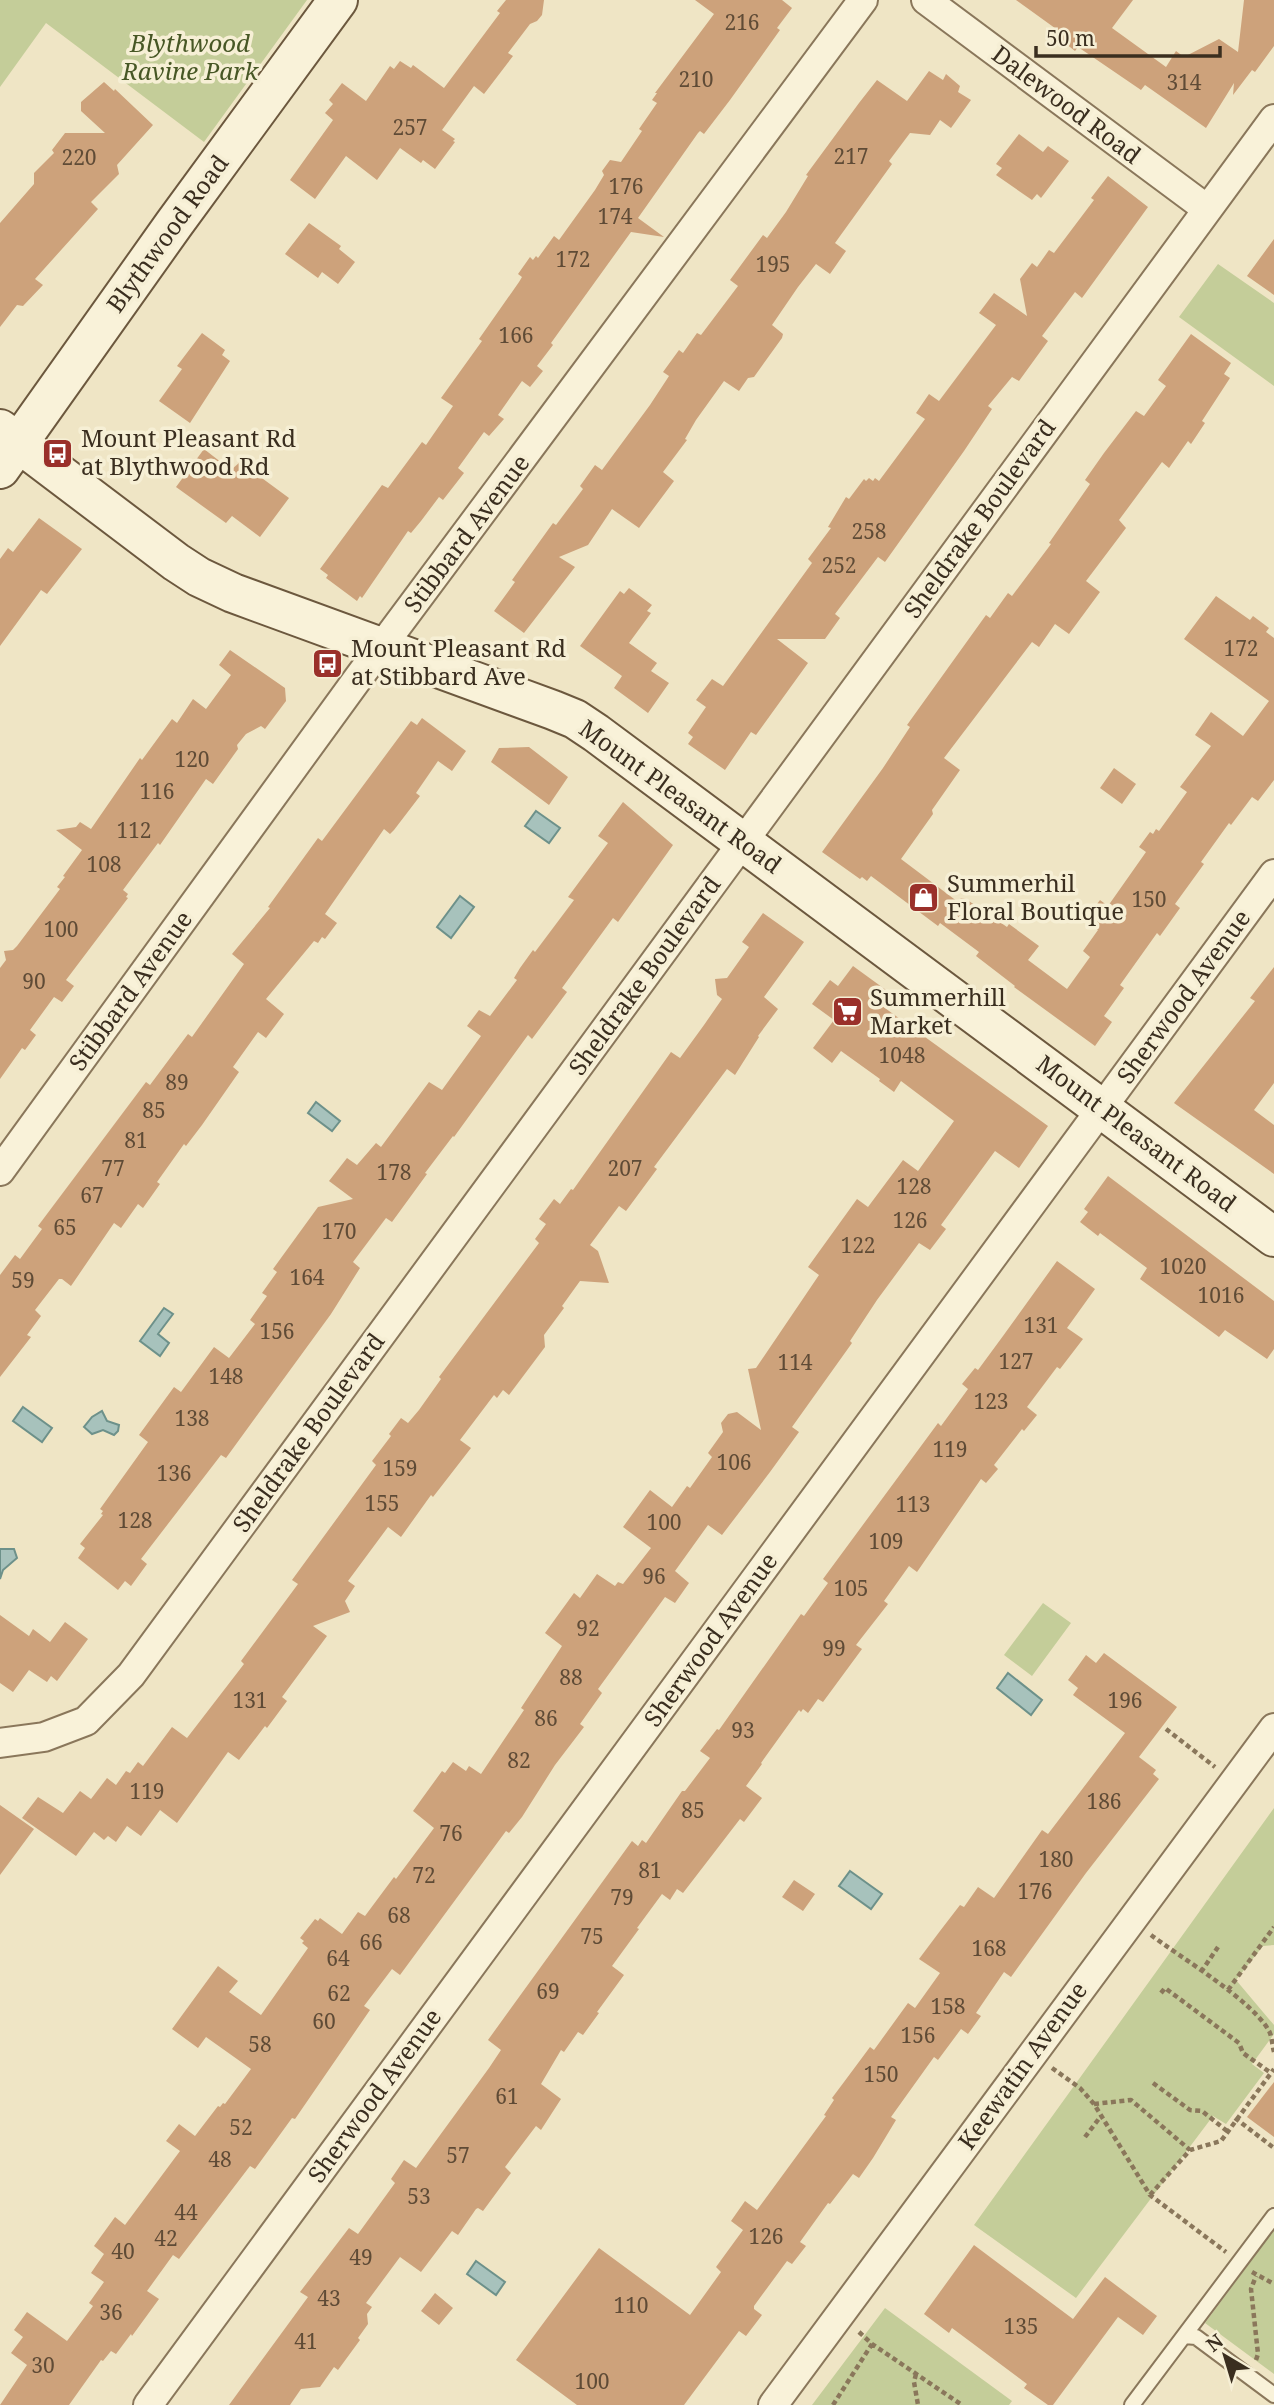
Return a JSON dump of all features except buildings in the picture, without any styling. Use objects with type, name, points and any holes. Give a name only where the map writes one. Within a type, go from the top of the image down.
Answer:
[{"type":"main road","name":"Blythwood Road","points":[[6,447],[338,0]]},
{"type":"main road","name":"Mount Pleasant Road","points":[[6,447],[199,577],[233,593],[575,719],[1274,1237]]},
{"type":"street","name":"Stibbard Avenue","points":[[0,1171],[382,646],[863,0]]},
{"type":"street","name":"Dalewood Road","points":[[926,0],[1207,209]]},
{"type":"street","name":"Sheldrake Boulevard","points":[[0,1743],[44,1737],[86,1721],[131,1675],[1274,119]]},
{"type":"street","name":"Sherwood Avenue","points":[[148,2405],[1274,874]]},
{"type":"street","name":"Keewatin Avenue","points":[[773,2405],[1274,1728]]},
{"type":"lane","points":[[1132,2405],[1274,2216]]},
{"type":"lane","points":[[1184,2336],[1196,2337],[1274,2395]]},
{"type":"path","points":[[1166,1729],[1217,1768]]},
{"type":"path","points":[[1228,1990],[1274,1927]]},
{"type":"path","points":[[1148,1933],[1228,1990],[1253,2012],[1269,2031],[1274,2052]]},
{"type":"path","points":[[1201,1972],[1218,1947]]},
{"type":"path","points":[[1150,2195],[1191,2150],[1221,2140],[1272,2071],[1243,2053],[1239,2043],[1175,1996],[1165,1989],[1161,1993]]},
{"type":"path","points":[[1049,2066],[1080,2088],[1094,2104],[1150,2195],[1256,2276],[1274,2284]]},
{"type":"path","points":[[1153,2083],[1190,2110],[1202,2111],[1227,2131]]},
{"type":"path","points":[[1094,2104],[1130,2100],[1191,2150]]},
{"type":"path","points":[[1084,2137],[1101,2116]]},
{"type":"path","points":[[1235,2118],[1274,2148]]},
{"type":"path","points":[[1249,2376],[1258,2354],[1251,2289],[1256,2276]]},
{"type":"path","points":[[856,2329],[872,2344],[962,2405]]},
{"type":"path","points":[[833,2405],[872,2344]]},
{"type":"path","points":[[916,2374],[914,2382],[918,2405]]},
{"type":"green space","name":"Blythwood Ravine Park","points":[[0,0],[307,0],[204,142],[46,23],[0,87]]},
{"type":"green space","points":[[1218,264],[1274,303],[1274,386],[1179,317]]},
{"type":"green space","points":[[1043,1603],[1071,1623],[1032,1676],[1004,1655]]},
{"type":"green space","points":[[1274,1808],[1274,1945],[1263,1946],[1236,1980],[1274,2025],[1274,2034],[1252,2064],[1264,2073],[1226,2124],[1213,2116],[1076,2298],[974,2225]]},
{"type":"green space","points":[[1274,2230],[1274,2374],[1205,2323]]},
{"type":"green space","points":[[885,2308],[1012,2401],[1009,2405],[812,2405]]},
{"type":"water","points":[[536,811],[560,828],[549,843],[525,826]]},
{"type":"water","points":[[460,896],[474,907],[451,938],[437,927]]},
{"type":"water","points":[[316,1102],[340,1121],[332,1131],[308,1113]]},
{"type":"water","points":[[164,1308],[173,1314],[158,1334],[169,1343],[160,1356],[140,1341]]},
{"type":"water","points":[[23,1407],[52,1428],[42,1442],[13,1421]]},
{"type":"water","points":[[102,1411],[107,1421],[119,1425],[114,1435],[103,1430],[92,1434],[84,1427],[92,1417]]},
{"type":"water","points":[[0,1549],[14,1549],[17,1558],[3,1570],[0,1579]]},
{"type":"water","points":[[1008,1673],[1042,1700],[1031,1715],[997,1688]]},
{"type":"water","points":[[850,1871],[882,1894],[871,1909],[839,1886]]},
{"type":"water","points":[[476,2261],[505,2282],[496,2295],[467,2274]]},
{"type":"place","name":"Mount Pleasant Rd at Blythwood Rd","points":[[58,453]]},
{"type":"place","name":"Mount Pleasant Rd at Stibbard Ave","points":[[328,663]]},
{"type":"place","name":"Summerhil Floral Boutique","points":[[924,898]]},
{"type":"place","name":"Summerhill Market","points":[[847,1012]]}]
